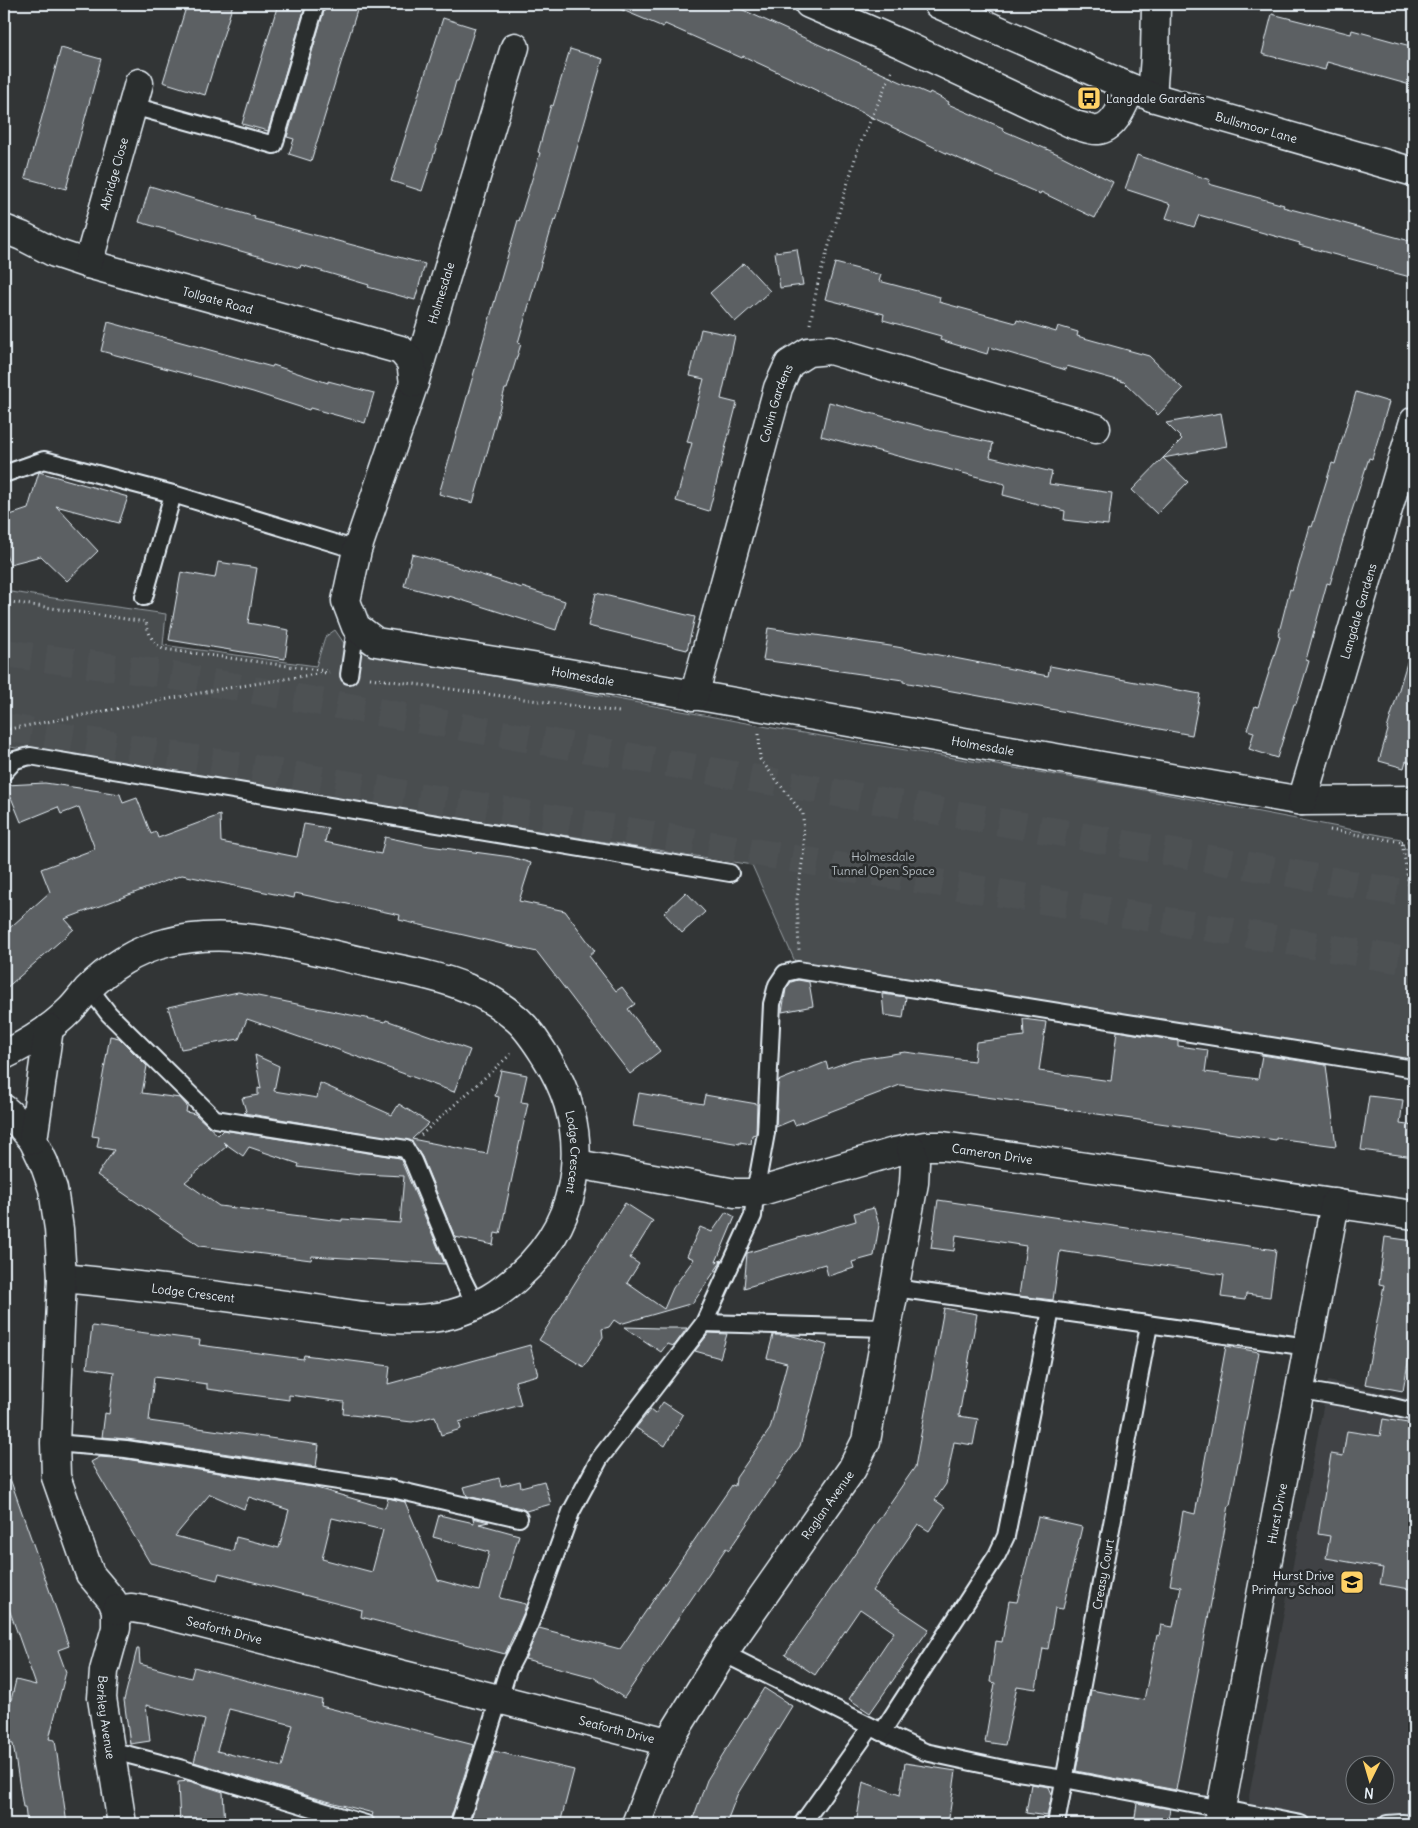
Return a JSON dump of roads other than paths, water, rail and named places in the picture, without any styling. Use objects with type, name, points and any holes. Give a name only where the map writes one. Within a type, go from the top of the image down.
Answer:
[{"type":"street","points":[[809,4],[904,45],[1074,125],[1097,131],[1107,127],[1142,92],[1156,56],[1156,4]]},
{"type":"street","name":"Bullsmoor Lane","points":[[938,4],[1142,92],[1414,172]]},
{"type":"street","name":"Holmesdale","points":[[515,47],[414,383],[357,550],[346,601],[356,627],[376,642],[1302,801],[1414,800]]},
{"type":"street","name":"Abridge Close","points":[[88,264],[136,94]]},
{"type":"street","name":"Tollgate Road","points":[[4,229],[55,253],[88,264],[401,350],[411,362],[414,383]]},
{"type":"street","name":"Colvin Gardens","points":[[694,696],[778,388],[789,364],[808,352],[830,350],[1096,428]]},
{"type":"street","name":"Langdale Gardens","points":[[1302,801],[1414,421]]},
{"type":"street","name":"Lodge Crescent","points":[[4,1055],[22,1047],[48,1028],[69,1011],[89,988],[114,966],[136,954],[167,942],[197,938],[243,938],[435,977],[483,995],[506,1010],[531,1034],[564,1088],[574,1121],[576,1164],[569,1203],[558,1228],[542,1252],[528,1268],[495,1297],[452,1314],[426,1319],[403,1319],[118,1283],[62,1278]]},
{"type":"street","points":[[33,1140],[48,1028]]},
{"type":"street","points":[[4,1108],[33,1140],[44,1163],[52,1190],[59,1228],[62,1278],[56,1477],[74,1533],[90,1574],[112,1600],[116,1610]]},
{"type":"street","name":"Cameron Drive","points":[[576,1164],[735,1193],[755,1193],[911,1148],[943,1146],[1414,1215]]},
{"type":"street","name":"Raglan Avenue","points":[[636,1824],[668,1742],[723,1653],[858,1458],[866,1441],[914,1183],[915,1163],[911,1148]]},
{"type":"street","name":"Hurst Drive","points":[[1219,1817],[1335,1203]]},
{"type":"street","name":"Seaforth Drive","points":[[116,1610],[132,1608],[151,1611],[668,1742]]},
{"type":"street","name":"Berkley Avenue","points":[[116,1610],[116,1628],[104,1672],[102,1698],[122,1824]]},
{"type":"lane","points":[[136,94],[274,145],[316,4]]},
{"type":"lane","points":[[4,474],[44,460],[173,494],[357,550]]},
{"type":"lane","points":[[144,597],[173,494]]},
{"type":"lane","points":[[349,675],[356,627]]},
{"type":"lane","points":[[4,772],[15,760],[30,756],[730,872]]},
{"type":"lane","points":[[458,1824],[477,1770],[497,1699],[535,1611],[571,1512],[600,1458],[704,1323],[753,1216],[755,1193],[766,1133],[772,1004],[776,984],[784,973],[798,970],[1414,1069]]},
{"type":"lane","points":[[89,988],[109,1014],[215,1119],[406,1149],[413,1161],[459,1272],[476,1306]]},
{"type":"lane","points":[[895,1288],[1308,1347]]},
{"type":"lane","points":[[802,1824],[876,1730],[997,1555],[1006,1536],[1051,1310]]},
{"type":"lane","points":[[704,1323],[887,1328]]},
{"type":"lane","name":"Creasy Court","points":[[1056,1824],[1149,1325]]},
{"type":"lane","points":[[1301,1390],[1372,1402],[1414,1412]]},
{"type":"lane","points":[[56,1443],[126,1449],[392,1489],[519,1518]]},
{"type":"lane","points":[[723,1653],[876,1730],[925,1752],[1018,1772],[1064,1779],[1219,1817],[1301,1824]]},
{"type":"lane","points":[[110,1750],[182,1769],[366,1824]]},
{"type":"lane","points":[[1387,1824],[1414,1824]]},
{"type":"tunnel","points":[[4,653],[157,673],[1414,895]]},
{"type":"tunnel","points":[[4,727],[1414,962]]},
{"type":"place","name":"Langdale Gardens","points":[[1089,98]]},
{"type":"place","name":"Hurst Drive Primary School","points":[[1352,1582]]},
{"type":"park label","name":"Holmesdale Tunnel Open Space","points":[[883,863]]}]
